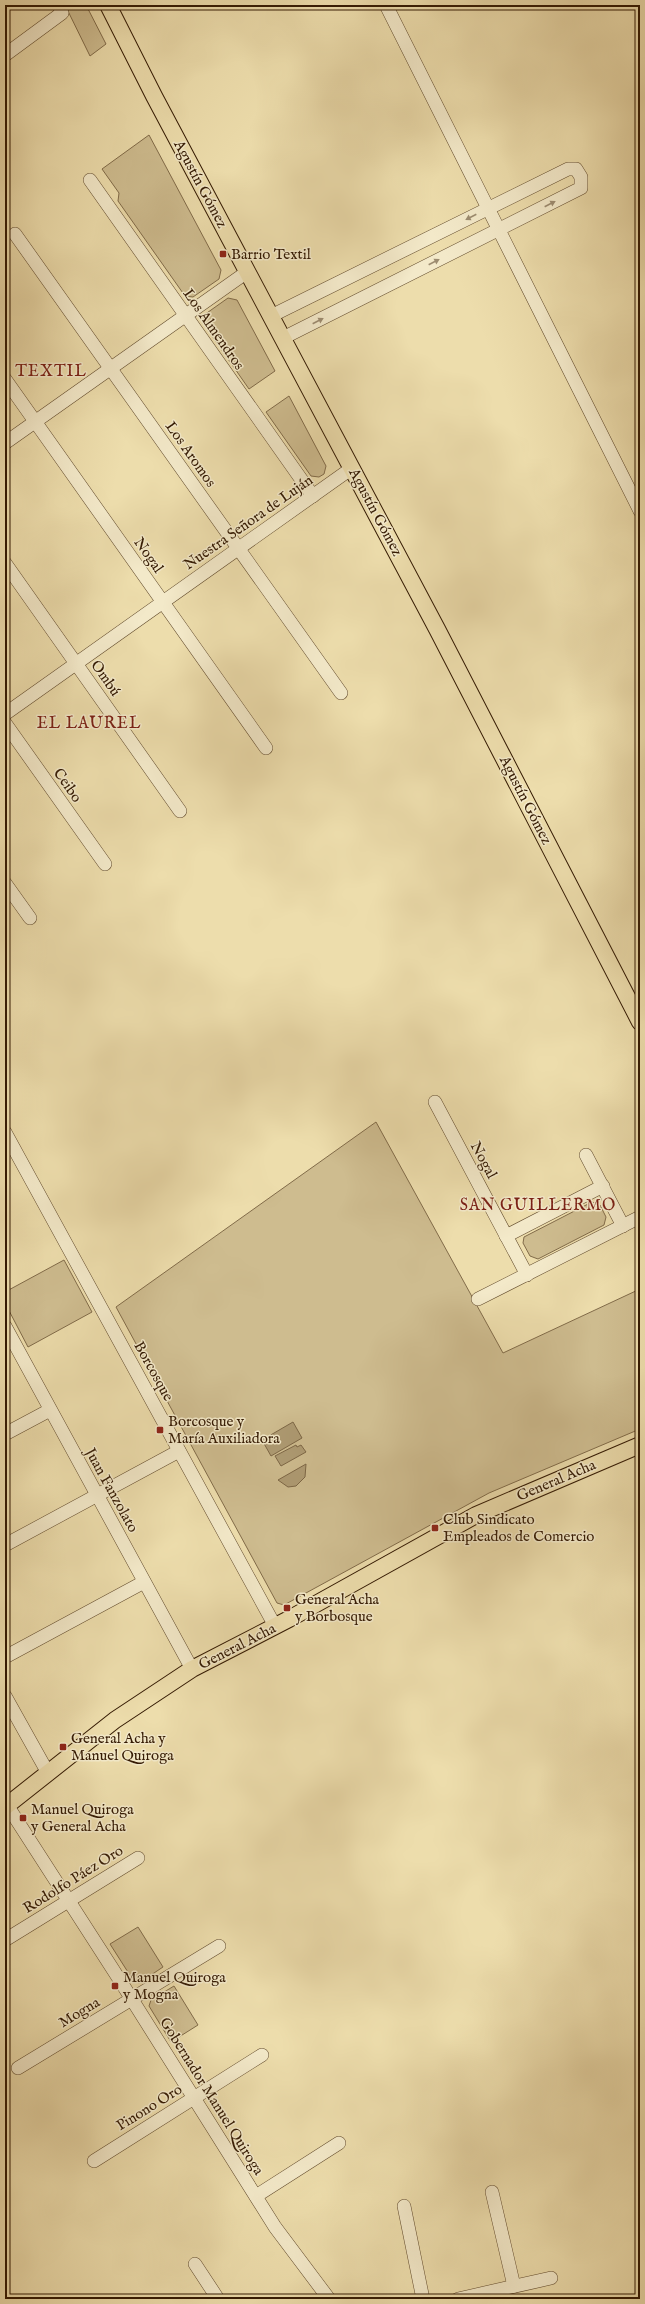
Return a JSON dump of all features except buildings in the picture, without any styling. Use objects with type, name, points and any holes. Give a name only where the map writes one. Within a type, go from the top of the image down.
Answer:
[{"type":"main road","name":"Agustín Gómez","points":[[108,5],[247,272],[438,629],[640,1022]]},
{"type":"main road","name":"General Acha","points":[[6,1806],[133,1707],[192,1669],[275,1626],[476,1515],[640,1445]]},
{"type":"street","points":[[386,5],[640,511]]},
{"type":"street","points":[[5,55],[61,9]]},
{"type":"street","points":[[271,316],[568,168],[576,169],[581,178],[581,188],[283,338]]},
{"type":"street","name":"Los Almendros","points":[[90,180],[313,496]]},
{"type":"street","name":"Los Aromos","points":[[15,234],[340,694]]},
{"type":"street","points":[[5,443],[247,272]]},
{"type":"street","name":"Nogal","points":[[5,379],[266,748]]},
{"type":"street","name":"Nuestra Señora de Luján","points":[[5,714],[352,468]]},
{"type":"street","name":"Ombú","points":[[5,563],[180,811]]},
{"type":"street","name":"Ceibo","points":[[5,723],[105,864]]},
{"type":"street","points":[[5,883],[30,918]]},
{"type":"street","name":"Nogal","points":[[435,1102],[527,1275]]},
{"type":"street","name":"Borcosque","points":[[5,1132],[275,1626]]},
{"type":"street","points":[[586,1155],[623,1226]]},
{"type":"street","points":[[506,1236],[603,1186]]},
{"type":"street","points":[[478,1299],[640,1217]]},
{"type":"street","name":"Juan Fanzolato","points":[[5,1326],[192,1669]]},
{"type":"street","points":[[5,1434],[50,1410]]},
{"type":"street","points":[[8,1544],[179,1451]]},
{"type":"street","points":[[5,1657],[144,1582]]},
{"type":"street","points":[[5,1696],[48,1773]]},
{"type":"street","name":"Gobernador Manuel Quiroga","points":[[6,1806],[69,1900],[275,2227],[329,2299]]},
{"type":"street","name":"Rodolfo Páez Oro","points":[[5,1940],[138,1858]]},
{"type":"street","name":"Mogna","points":[[18,2068],[219,1946]]},
{"type":"street","name":"Pinono Oro","points":[[94,2161],[262,2055]]},
{"type":"street","points":[[256,2196],[339,2144]]},
{"type":"street","points":[[492,2192],[514,2286]]},
{"type":"street","points":[[404,2206],[423,2299]]},
{"type":"street","points":[[195,2264],[218,2299]]},
{"type":"street","points":[[458,2299],[551,2278]]},
{"type":"shaded area","points":[[65,5],[86,5],[106,44],[90,56]]},
{"type":"shaded area","points":[[149,135],[221,270],[219,279],[193,297],[185,296],[118,201],[119,193],[102,169]]},
{"type":"shaded area","points":[[228,298],[237,300],[275,371],[249,389],[203,323],[204,315]]},
{"type":"shaded area","points":[[289,396],[326,466],[324,474],[319,477],[311,476],[266,412]]},
{"type":"shaded area","points":[[376,1122],[503,1353],[640,1289],[640,1429],[489,1493],[284,1605],[277,1603],[116,1307]]},
{"type":"shaded area","points":[[592,1202],[600,1205],[606,1217],[604,1225],[538,1259],[530,1256],[523,1243],[524,1237]]},
{"type":"shaded area","points":[[64,1260],[92,1312],[28,1347],[5,1303],[5,1292]]},
{"type":"shaded area","points":[[293,1422],[302,1438],[271,1456],[262,1440]]},
{"type":"shaded area","points":[[296,1445],[297,1447],[301,1445],[306,1452],[281,1466],[275,1456]]},
{"type":"shaded area","points":[[306,1464],[305,1477],[296,1486],[288,1487],[278,1480]]},
{"type":"shaded area","points":[[138,1927],[163,1967],[139,1983],[133,1980],[110,1944]]},
{"type":"shaded area","points":[[174,1986],[198,2025],[171,2042],[149,2006],[151,2000]]},
{"type":"place","name":"Barrio Textil","points":[[223,254]]},
{"type":"place","name":"Borcosque y María Auxiliadora","points":[[160,1430]]},
{"type":"place","name":"Club Sindicato Empleados de Comercio","points":[[435,1528]]},
{"type":"place","name":"General Acha y Borbosque","points":[[287,1608]]},
{"type":"place","name":"General Acha y Manuel Quiroga","points":[[63,1747]]},
{"type":"place","name":"Manuel Quiroga y General Acha","points":[[23,1818]]},
{"type":"place","name":"Manuel Quiroga y Mogna","points":[[115,1986]]},
{"type":"district","name":"TEXTIL","points":[[51,370]]},
{"type":"district","name":"EL LAUREL","points":[[89,722]]},
{"type":"district","name":"SAN GUILLERMO","points":[[538,1204]]}]
